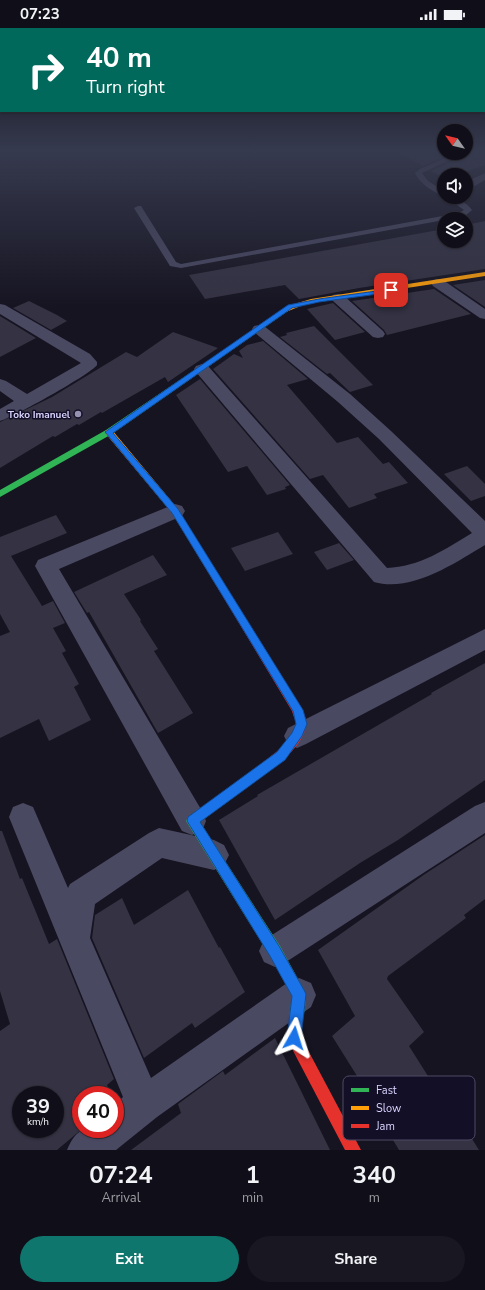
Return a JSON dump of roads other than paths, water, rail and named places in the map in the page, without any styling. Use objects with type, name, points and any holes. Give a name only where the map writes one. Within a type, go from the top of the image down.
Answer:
[{"type":"street","points":[[0,494],[109,432],[290,307],[485,274]]},
{"type":"street","points":[[438,283],[485,315]]},
{"type":"street","points":[[338,298],[378,334]]},
{"type":"street","points":[[0,308],[84,357],[89,362],[89,365],[82,370],[0,416]]},
{"type":"street","points":[[202,369],[382,576],[396,577],[430,567],[485,534],[362,414],[259,329]]},
{"type":"street","points":[[0,384],[27,402]]},
{"type":"street","points":[[109,432],[175,511],[298,710],[301,724],[297,736],[281,756],[192,821]]},
{"type":"street","points":[[175,511],[46,566],[192,821],[275,951],[299,994],[294,1038],[343,1133]]},
{"type":"street","points":[[297,736],[485,638]]},
{"type":"street","points":[[275,951],[485,816]]},
{"type":"street","points":[[23,817],[144,1104]]},
{"type":"street","points":[[74,939],[81,894],[159,843],[214,855]]},
{"type":"street","points":[[124,1120],[144,1104],[299,994]]},
{"type":"street","points":[[86,1150],[101,1138]]},
{"type":"street","points":[[347,1140],[352,1150]]},
{"type":"lane","points":[[138,208],[173,264],[181,266],[461,215],[468,210],[462,204]]},
{"type":"place","name":"Toko Imanuel","points":[[78,414]]}]
